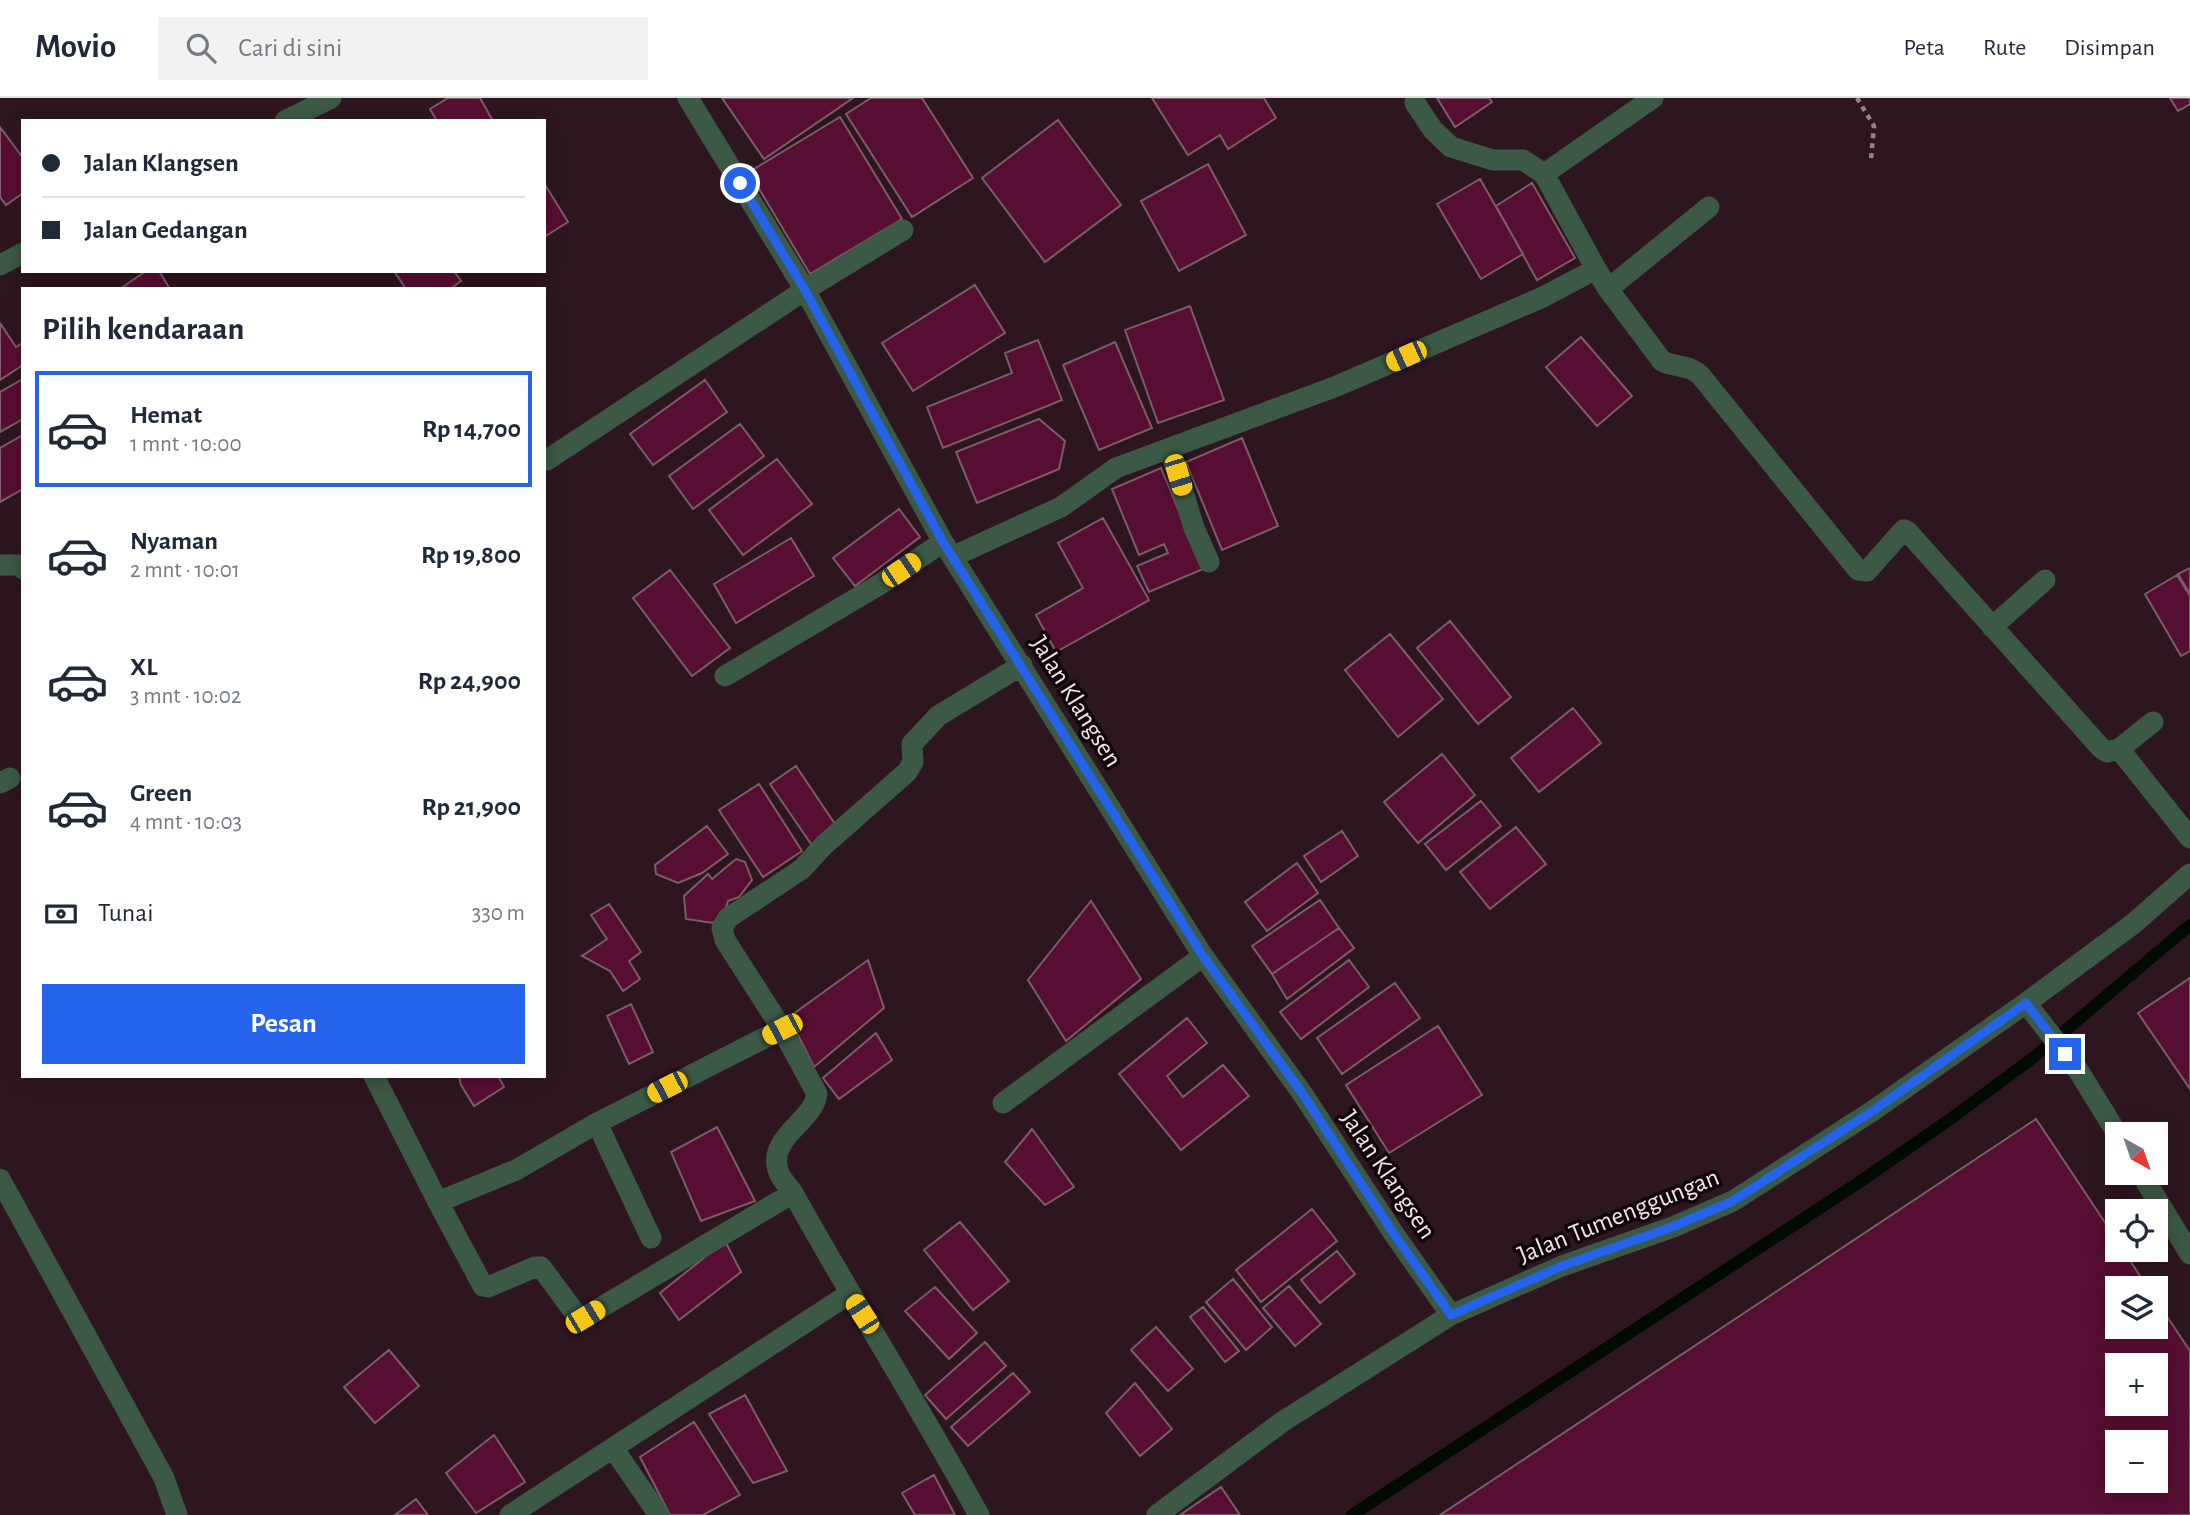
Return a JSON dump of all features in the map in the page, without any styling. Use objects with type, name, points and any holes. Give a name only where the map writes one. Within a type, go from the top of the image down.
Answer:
[{"type":"street","points":[[289,119],[331,98]]},
{"type":"street","name":"Jalan Klangsen","points":[[688,98],[805,290],[949,549],[1203,956],[1302,1093],[1394,1234],[1451,1315]]},
{"type":"street","points":[[1544,174],[1653,98]]},
{"type":"street","points":[[1415,103],[1433,130],[1451,147],[1493,160],[1523,160],[1544,174],[1608,289],[1662,361],[1671,366],[1689,366],[1701,376],[1858,570],[1867,571],[1904,530],[1908,532],[2101,748],[2107,752],[2119,749],[2153,722]]},
{"type":"street","points":[[1608,289],[1709,208]]},
{"type":"street","points":[[547,460],[805,290],[904,230]]},
{"type":"street","points":[[0,265],[21,254]]},
{"type":"street","points":[[725,676],[880,584],[949,549],[1061,507],[1116,468],[1338,386],[1543,297],[1596,269]]},
{"type":"street","points":[[1170,449],[1194,528],[1209,562]]},
{"type":"street","points":[[0,565],[21,566]]},
{"type":"street","points":[[1992,628],[2045,580]]},
{"type":"street","points":[[979,1515],[900,1373],[849,1294],[778,1170],[777,1158],[781,1144],[813,1108],[817,1094],[782,1029],[725,940],[722,928],[728,918],[802,869],[824,845],[907,772],[913,762],[912,744],[938,716],[1022,665]]},
{"type":"street","points":[[2119,749],[2190,838]]},
{"type":"street","name":"Jalan Tumenggungan","points":[[1157,1515],[1282,1422],[1451,1315],[1562,1266],[1672,1227],[1733,1201],[1874,1110],[2026,1003],[2133,924],[2190,874]]},
{"type":"street","points":[[1003,1103],[1203,956]]},
{"type":"street","points":[[2026,1003],[2078,1070],[2110,1122]]},
{"type":"street","points":[[438,1202],[516,1170],[597,1123],[782,1029]]},
{"type":"street","points":[[375,1078],[483,1286],[541,1267],[578,1317],[585,1317],[793,1193]]},
{"type":"street","points":[[597,1123],[651,1238]]},
{"type":"street","points":[[0,1179],[164,1478],[177,1515]]},
{"type":"street","points":[[2148,1185],[2190,1254]]},
{"type":"street","points":[[510,1515],[849,1294]]},
{"type":"street","points":[[613,1448],[659,1515]]},
{"type":"path","points":[[1857,98],[1874,126],[1871,159]]},
{"type":"building","points":[[448,98],[480,98],[492,119],[436,119],[430,109]]},
{"type":"building","points":[[722,98],[853,98],[764,159]]},
{"type":"building","points":[[871,98],[922,98],[973,178],[912,217],[846,114]]},
{"type":"building","points":[[1152,98],[1264,98],[1276,118],[1228,149],[1220,135],[1188,155]]},
{"type":"building","points":[[1437,98],[1489,98],[1492,102],[1455,127]]},
{"type":"building","points":[[2170,98],[2190,98],[2190,104],[2178,111]]},
{"type":"building","points":[[840,117],[902,219],[810,274],[749,172]]},
{"type":"building","points":[[1058,120],[1121,205],[1045,262],[982,178]]},
{"type":"building","points":[[0,127],[21,155],[21,194],[6,205],[0,197]]},
{"type":"building","points":[[1208,164],[1246,235],[1179,271],[1141,201]]},
{"type":"building","points":[[1480,179],[1523,254],[1481,279],[1437,204]]},
{"type":"building","points":[[1532,183],[1575,258],[1537,280],[1496,206]]},
{"type":"building","points":[[546,186],[568,222],[546,236]]},
{"type":"building","points":[[143,273],[160,273],[169,287],[123,287]]},
{"type":"building","points":[[395,273],[455,273],[461,281],[453,287],[405,287]]},
{"type":"building","points":[[975,285],[1005,333],[913,391],[882,343]]},
{"type":"building","points":[[1190,306],[1224,400],[1158,423],[1125,330]]},
{"type":"building","points":[[0,323],[16,347],[21,344],[21,366],[0,380]]},
{"type":"building","points":[[1581,337],[1632,396],[1597,426],[1546,367]]},
{"type":"building","points":[[1038,340],[1062,400],[943,448],[927,407],[1012,373],[1005,353]]},
{"type":"building","points":[[1115,342],[1152,428],[1099,450],[1063,365]]},
{"type":"building","points":[[21,380],[21,420],[0,432],[0,392]]},
{"type":"building","points":[[705,380],[727,412],[653,465],[630,434]]},
{"type":"building","points":[[1039,419],[1065,441],[1059,469],[977,503],[956,452]]},
{"type":"building","points":[[740,424],[764,456],[693,509],[669,476]]},
{"type":"building","points":[[21,436],[21,490],[0,502],[0,448]]},
{"type":"building","points":[[1242,438],[1278,526],[1222,550],[1186,462]]},
{"type":"building","points":[[777,459],[812,504],[743,555],[709,510]]},
{"type":"building","points":[[1161,468],[1203,569],[1149,592],[1137,566],[1168,553],[1164,544],[1139,555],[1112,489]]},
{"type":"building","points":[[899,509],[920,537],[855,586],[833,558]]},
{"type":"building","points":[[1103,518],[1149,600],[1056,652],[1036,615],[1083,588],[1058,543]]},
{"type":"building","points":[[791,538],[814,576],[736,623],[714,584]]},
{"type":"building","points":[[2190,568],[2190,594],[2178,574]]},
{"type":"building","points":[[670,570],[730,648],[692,676],[633,598]]},
{"type":"building","points":[[2177,575],[2190,596],[2190,651],[2181,656],[2145,594]]},
{"type":"building","points":[[1450,621],[1511,697],[1478,724],[1417,648]]},
{"type":"building","points":[[1390,634],[1443,699],[1398,737],[1345,670]]},
{"type":"building","points":[[1573,708],[1601,743],[1539,792],[1511,758]]},
{"type":"building","points":[[1442,754],[1475,795],[1418,843],[1384,802]]},
{"type":"building","points":[[796,766],[839,830],[813,847],[770,784]]},
{"type":"building","points":[[759,784],[802,851],[763,877],[719,810]]},
{"type":"building","points":[[1481,801],[1501,826],[1446,870],[1425,844]]},
{"type":"building","points":[[707,826],[728,854],[702,873],[678,883],[656,874],[655,865]]},
{"type":"building","points":[[1516,827],[1546,864],[1490,909],[1460,872]]},
{"type":"building","points":[[1342,831],[1358,856],[1321,882],[1304,856]]},
{"type":"building","points":[[736,859],[745,862],[752,880],[739,897],[728,901],[725,911],[713,923],[686,919],[684,896],[708,874],[712,879]]},
{"type":"building","points":[[1297,863],[1318,893],[1267,931],[1245,902]]},
{"type":"building","points":[[1320,900],[1339,928],[1272,974],[1252,946]]},
{"type":"building","points":[[1091,901],[1141,979],[1066,1041],[1028,980]]},
{"type":"building","points":[[609,904],[641,952],[629,961],[640,979],[623,991],[610,971],[582,956],[607,939],[591,915]]},
{"type":"building","points":[[1339,928],[1354,948],[1287,999],[1272,974]]},
{"type":"building","points":[[868,960],[884,1008],[814,1067],[789,1017]]},
{"type":"building","points":[[1349,960],[1369,987],[1301,1039],[1280,1012]]},
{"type":"building","points":[[2190,978],[2190,1089],[2138,1013]]},
{"type":"building","points":[[1395,983],[1420,1018],[1342,1074],[1317,1038]]},
{"type":"building","points":[[631,1004],[653,1052],[629,1064],[607,1016]]},
{"type":"building","points":[[1187,1018],[1207,1043],[1167,1076],[1183,1097],[1223,1065],[1249,1096],[1181,1150],[1119,1074]]},
{"type":"building","points":[[1438,1026],[1482,1095],[1389,1153],[1346,1085]]},
{"type":"building","points":[[876,1033],[892,1060],[839,1099],[823,1078]]},
{"type":"building","points":[[459,1078],[499,1078],[504,1087],[474,1106]]},
{"type":"building","points":[[2036,1119],[2105,1222],[2105,1262],[2131,1262],[2140,1276],[2105,1276],[2105,1339],[2168,1339],[2168,1318],[2190,1351],[2190,1515],[1440,1515]]},
{"type":"building","points":[[717,1127],[755,1201],[701,1221],[671,1152]]},
{"type":"building","points":[[1032,1129],[1074,1187],[1045,1205],[1005,1162]]},
{"type":"building","points":[[1312,1209],[1337,1241],[1261,1302],[1236,1270]]},
{"type":"building","points":[[960,1222],[1009,1281],[973,1310],[924,1250]]},
{"type":"building","points":[[725,1241],[741,1272],[679,1320],[660,1293]]},
{"type":"building","points":[[1337,1251],[1355,1274],[1320,1303],[1301,1280]]},
{"type":"building","points":[[1233,1279],[1272,1327],[1246,1350],[1206,1302]]},
{"type":"building","points":[[1289,1286],[1321,1324],[1295,1346],[1263,1308]]},
{"type":"building","points":[[935,1287],[977,1333],[949,1359],[905,1311]]},
{"type":"building","points":[[1203,1307],[1239,1351],[1225,1362],[1190,1317]]},
{"type":"building","points":[[1156,1327],[1193,1369],[1168,1391],[1131,1350]]},
{"type":"building","points":[[985,1342],[1006,1366],[946,1419],[925,1395]]},
{"type":"building","points":[[389,1350],[419,1386],[375,1423],[344,1387]]},
{"type":"building","points":[[1013,1373],[1030,1392],[968,1446],[951,1427]]},
{"type":"building","points":[[1135,1383],[1172,1429],[1140,1456],[1106,1413]]},
{"type":"building","points":[[745,1395],[787,1471],[753,1483],[709,1414]]},
{"type":"building","points":[[694,1422],[740,1495],[703,1515],[670,1515],[640,1457]]},
{"type":"building","points":[[494,1435],[525,1482],[476,1513],[446,1473]]},
{"type":"building","points":[[934,1475],[955,1515],[915,1515],[902,1493]]},
{"type":"building","points":[[1221,1487],[1240,1515],[1180,1515]]},
{"type":"building","points":[[416,1499],[428,1515],[395,1515]]},
{"type":"waterway","points":[[1352,1515],[1861,1181],[1949,1120],[2034,1057],[2190,925]]},
{"type":"route","points":[[740,183],[805,290],[943,542],[1203,956],[1302,1093],[1394,1234],[1451,1315],[1562,1266],[1672,1227],[1733,1201],[1874,1110],[2026,1003],[2065,1054]]}]
